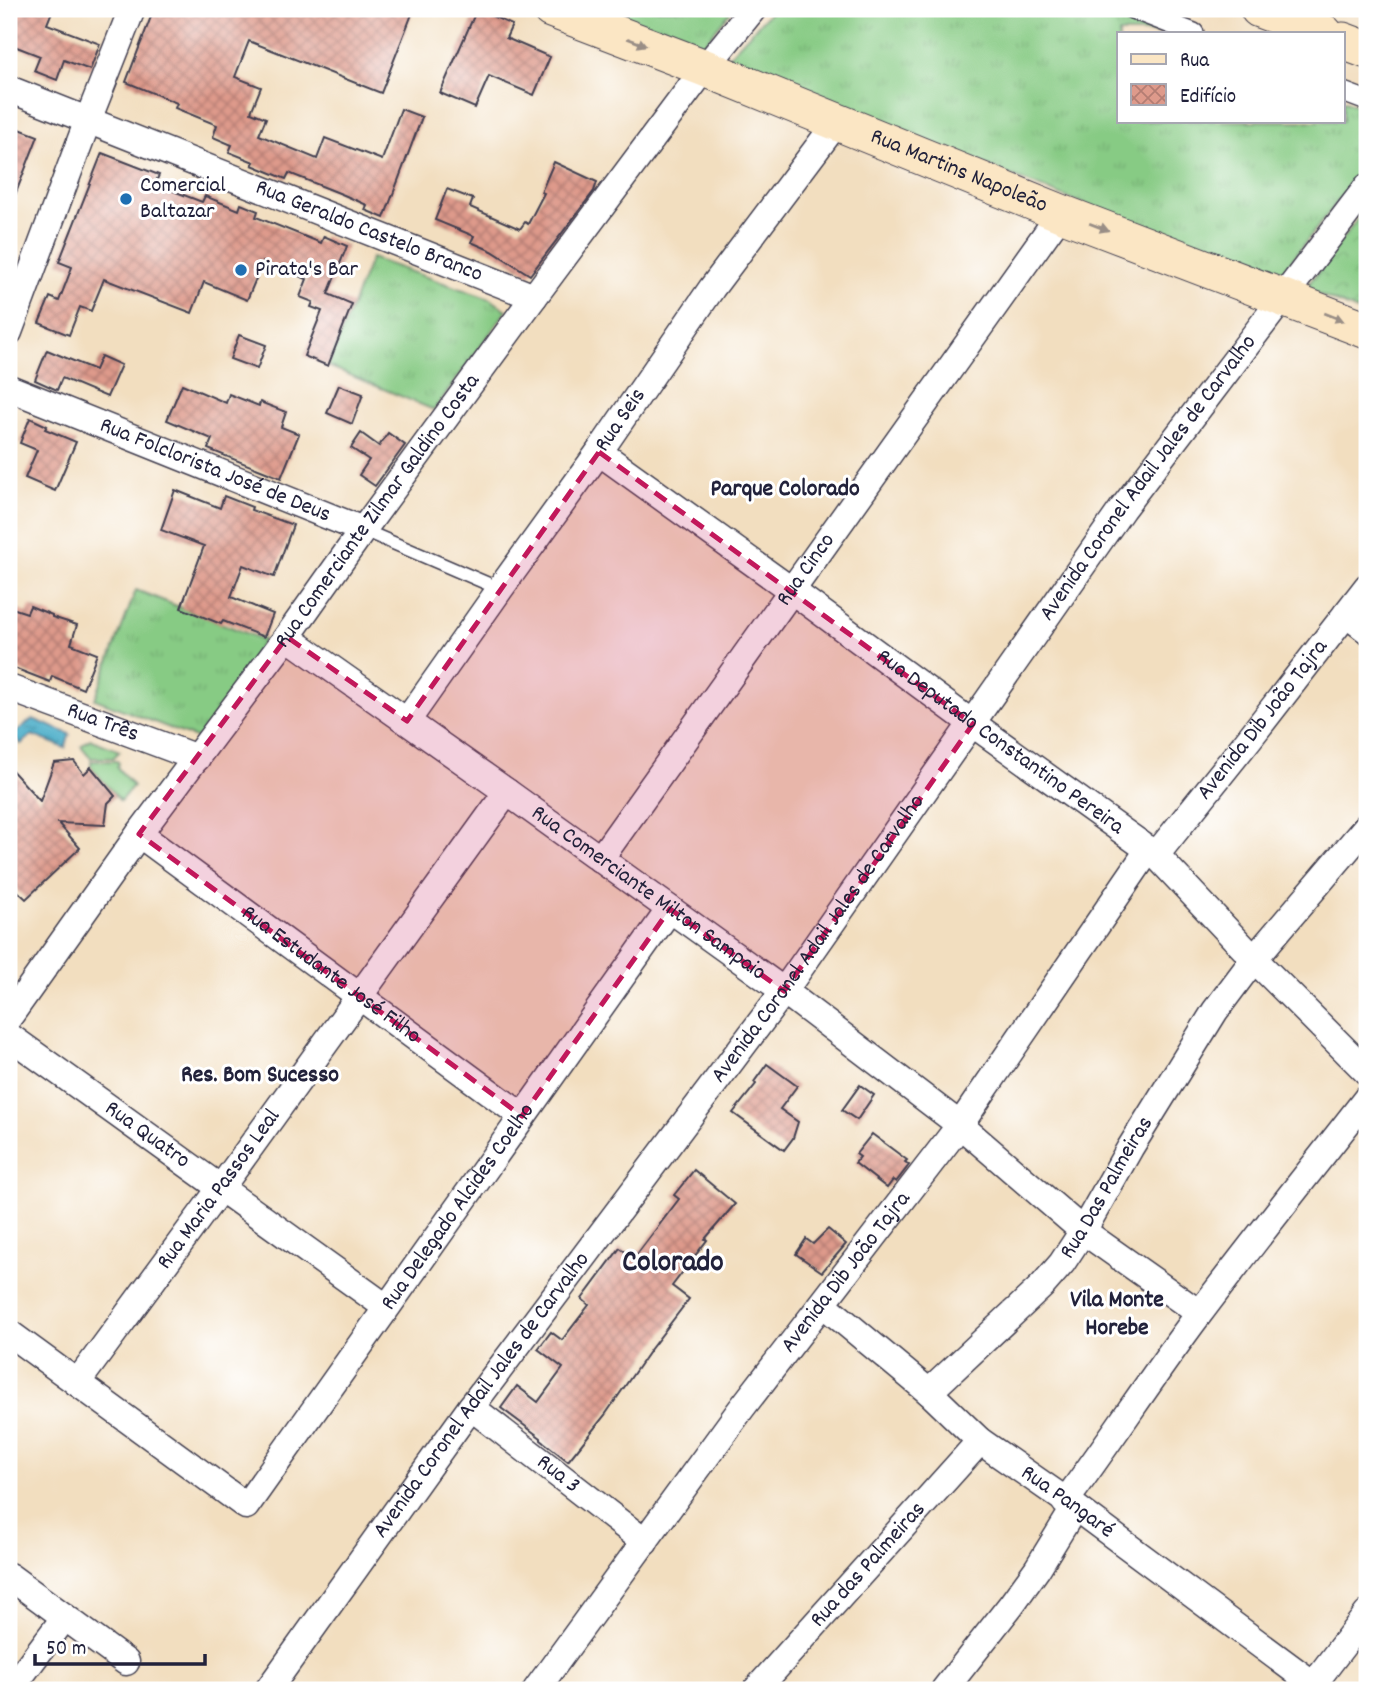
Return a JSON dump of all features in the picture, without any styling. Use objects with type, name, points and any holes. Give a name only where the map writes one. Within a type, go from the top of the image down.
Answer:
[{"type":"main road","name":"Rua Martins Napoleão","points":[[551,9],[705,68],[1061,213],[1367,330]]},
{"type":"main road","points":[[1259,9],[1321,32]]},
{"type":"main road","points":[[1344,41],[1367,50]]},
{"type":"street","points":[[9,332],[132,9]]},
{"type":"street","name":"Rua Comerciante Zilmar Galdino Costa","points":[[9,1017],[139,834],[287,637],[534,296],[705,68],[753,9]]},
{"type":"street","points":[[1132,9],[1191,32]]},
{"type":"street","name":"Rua Geraldo Castelo Branco","points":[[9,89],[534,296]]},
{"type":"street","points":[[1344,92],[1367,101]]},
{"type":"street","name":"Rua Seis","points":[[407,722],[712,288],[837,122]]},
{"type":"street","name":"Avenida Coronel Adail Jales de Carvalho","points":[[268,1690],[471,1407],[784,991],[1122,509],[1367,187]]},
{"type":"street","name":"Rua Cinco","points":[[600,859],[1061,213]]},
{"type":"street","name":"Rua Folclorista José de Deus","points":[[9,388],[363,530]]},
{"type":"street","name":"Rua Deputado Constantino Pereira","points":[[599,452],[1153,852],[1254,959],[1367,1072]]},
{"type":"street","name":"Avenida Dib João Tajra","points":[[536,1690],[741,1409],[960,1125],[1153,852],[1249,739],[1367,587]]},
{"type":"street","points":[[1346,614],[1367,630]]},
{"type":"street","name":"Rua Comerciante Milton Sampaio","points":[[287,637],[784,991],[960,1125],[1083,1231],[1199,1313]]},
{"type":"street","name":"Rua Três","points":[[9,688],[197,758]]},
{"type":"street","name":"Rua Maria Passos Leal","points":[[77,1383],[507,792]]},
{"type":"street","points":[[1254,959],[1367,825]]},
{"type":"street","name":"Rua Estudante José Filho","points":[[139,834],[522,1116]]},
{"type":"street","name":"Rua Delegado Alcides Coelho","points":[[77,1383],[246,1506],[670,909]]},
{"type":"street","name":"Rua Das Palmeiras","points":[[929,1392],[1042,1286],[1062,1263],[1214,1011],[1254,959]]},
{"type":"street","name":"Rua Quatro","points":[[9,1036],[386,1307]]},
{"type":"street","points":[[944,1690],[1024,1587],[1090,1469],[1136,1399],[1199,1313],[1367,1098]]},
{"type":"street","name":"Rua Pangaré","points":[[823,1304],[929,1392],[980,1441],[1314,1688]]},
{"type":"street","points":[[9,1333],[77,1383]]},
{"type":"street","name":"Rua 3","points":[[471,1407],[645,1542]]},
{"type":"street","name":"Rua das Palmeiras","points":[[756,1690],[980,1441]]},
{"type":"street","points":[[9,1576],[126,1661]]},
{"type":"street","points":[[1314,1688],[1367,1614]]},
{"type":"street","points":[[10,1690],[65,1617]]},
{"type":"lane","name":"Rua Folclorista José de Deus","points":[[363,530],[500,589]]},
{"type":"highlighted area","points":[[599,452],[973,724],[784,991],[670,909],[522,1116],[139,834],[287,637],[407,721]]},
{"type":"green space","points":[[588,9],[733,9],[698,51]]},
{"type":"green space","points":[[773,9],[1108,9],[1168,32],[1117,32],[1117,122],[1344,122],[1344,100],[1367,110],[1367,164],[1276,280],[723,62]]},
{"type":"green space","points":[[1367,206],[1367,315],[1305,289]]},
{"type":"green space","points":[[371,258],[490,299],[507,310],[434,410],[328,366]]},
{"type":"green space","points":[[136,590],[264,640],[200,740],[95,699]]},
{"type":"green space","points":[[90,739],[120,751],[113,758],[91,758],[81,746]]},
{"type":"green space","points":[[91,761],[119,763],[117,767],[133,786],[120,801],[91,767]]},
{"type":"water","points":[[33,719],[70,734],[65,748],[32,735],[21,744],[13,734]]},
{"type":"building","points":[[18,9],[53,9],[47,24],[100,44],[90,70],[64,60],[57,80],[34,71],[40,56],[9,44],[9,34]]},
{"type":"building","points":[[154,9],[414,9],[381,93],[249,41],[235,77],[261,87],[251,112],[266,118],[259,135],[317,159],[325,138],[382,160],[401,109],[422,117],[384,218],[365,210],[367,205],[344,195],[289,173],[286,179],[252,165],[254,162],[229,152],[232,145],[213,137],[217,125],[175,108],[177,103],[126,82]]},
{"type":"building","points":[[477,9],[512,25],[506,38],[550,57],[534,95],[489,76],[475,108],[440,93]]},
{"type":"building","points":[[9,125],[38,136],[10,208],[9,208]]},
{"type":"building","points":[[102,153],[159,175],[155,184],[202,202],[205,196],[239,210],[241,204],[258,211],[256,217],[321,243],[324,236],[347,246],[328,294],[352,304],[328,366],[304,356],[322,311],[311,307],[313,302],[300,297],[307,279],[263,262],[247,300],[204,282],[192,313],[104,279],[91,311],[80,307],[69,335],[39,323],[50,297],[59,301],[72,267],[59,262]]},
{"type":"building","points":[[554,162],[597,182],[594,191],[530,275],[492,251],[471,242],[474,236],[435,220],[447,189],[473,199],[470,207],[520,229],[525,222],[528,224],[544,193],[541,192]]},
{"type":"building","points":[[239,335],[266,345],[257,369],[230,359]]},
{"type":"building","points":[[47,350],[95,370],[101,356],[121,365],[107,397],[62,378],[57,390],[35,380]]},
{"type":"building","points":[[182,384],[226,403],[229,394],[259,406],[260,402],[286,412],[281,427],[299,434],[281,478],[208,449],[212,439],[167,420]]},
{"type":"building","points":[[339,385],[363,394],[352,424],[327,413]]},
{"type":"building","points":[[30,418],[47,426],[45,429],[76,442],[55,491],[25,478],[37,450],[20,443]]},
{"type":"building","points":[[361,433],[379,446],[388,433],[405,445],[375,486],[359,475],[369,460],[351,448]]},
{"type":"building","points":[[175,490],[220,508],[224,496],[252,507],[251,510],[293,525],[274,577],[243,565],[231,597],[273,614],[264,637],[181,608],[204,546],[161,530]]},
{"type":"building","points":[[30,606],[77,625],[71,644],[97,654],[83,689],[52,676],[50,682],[9,666],[9,607],[27,613]]},
{"type":"building","points":[[74,761],[84,774],[91,767],[115,796],[108,803],[105,825],[58,823],[80,848],[26,899],[9,883],[9,767],[40,801],[54,763]]},
{"type":"building","points":[[767,1064],[797,1086],[780,1109],[798,1122],[793,1138],[784,1150],[733,1113],[756,1084],[754,1082]]},
{"type":"building","points":[[860,1085],[874,1095],[857,1120],[842,1110]]},
{"type":"building","points":[[872,1134],[907,1160],[905,1162],[909,1165],[896,1182],[893,1180],[887,1188],[855,1163],[860,1157],[856,1154]]},
{"type":"building","points":[[694,1170],[735,1204],[705,1239],[707,1240],[672,1286],[689,1299],[605,1415],[568,1461],[501,1408],[517,1386],[538,1402],[563,1368],[538,1349],[551,1332],[562,1340],[589,1305],[582,1299],[620,1248],[634,1258],[679,1199],[674,1195]]},
{"type":"building","points":[[828,1229],[846,1244],[822,1272],[796,1254],[806,1239],[813,1244]]},
{"type":"place","name":"Comercial Baltazar","points":[[126,199]]},
{"type":"place","name":"Pirata's Bar","points":[[241,270]]},
{"type":"district","name":"Parque Colorado","points":[[785,490]]},
{"type":"district","name":"Res. Bom Sucesso","points":[[260,1076]]},
{"type":"district","name":"Colorado","points":[[673,1264]]},
{"type":"district","name":"Vila Monte Horebe","points":[[1117,1315]]}]
